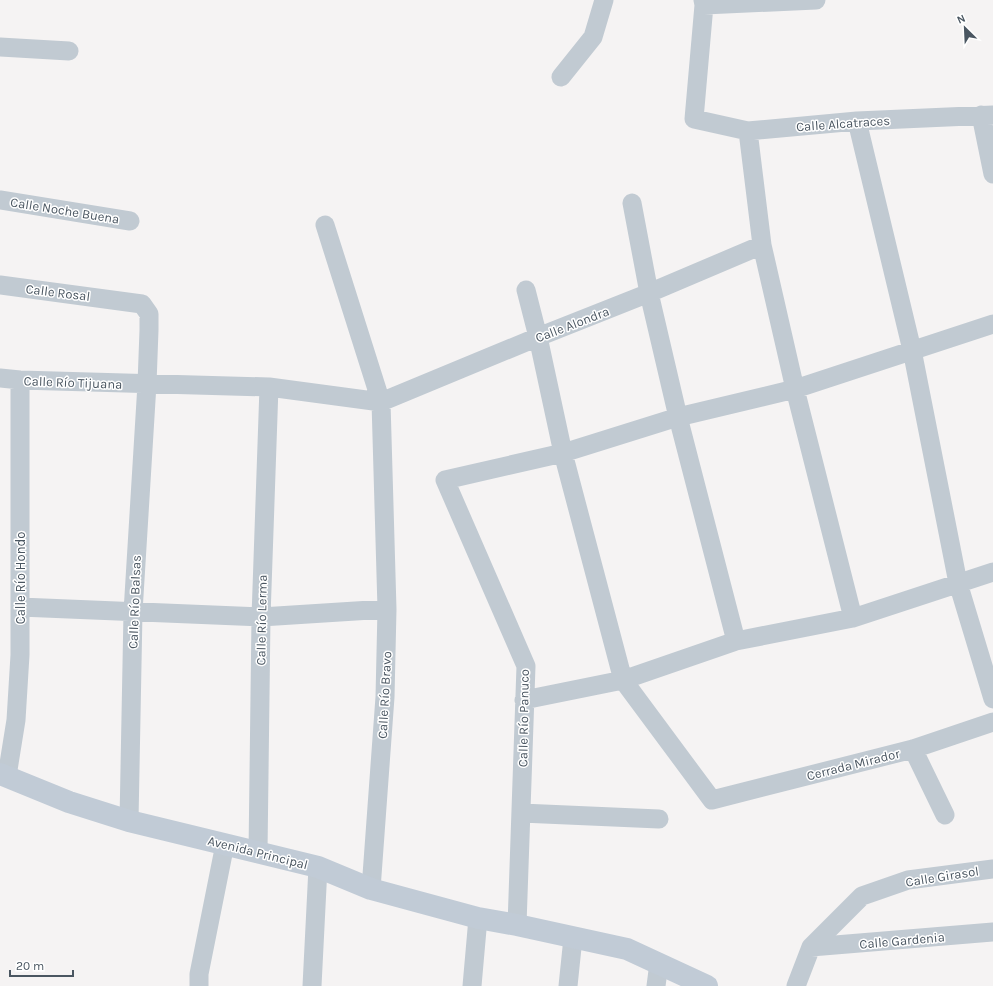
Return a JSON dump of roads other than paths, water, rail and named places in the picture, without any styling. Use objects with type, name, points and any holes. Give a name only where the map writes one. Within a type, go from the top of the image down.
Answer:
[{"type":"main road","name":"Avenida Principal","points":[[3,775],[69,802],[129,821],[318,867],[371,889],[478,918],[627,949],[659,962],[708,986]]},
{"type":"street","points":[[561,77],[593,37],[604,0]]},
{"type":"street","points":[[704,3],[816,0]]},
{"type":"street","name":"Calle Alcatraces","points":[[704,3],[694,119],[748,131],[857,121],[987,115]]},
{"type":"street","points":[[0,47],[69,51]]},
{"type":"street","points":[[987,115],[993,174]]},
{"type":"street","points":[[857,121],[912,350],[958,583],[993,699]]},
{"type":"street","points":[[748,131],[762,245],[795,389],[853,618]]},
{"type":"street","name":"Calle Noche Buena","points":[[0,200],[130,221]]},
{"type":"street","points":[[632,203],[649,294],[678,417],[736,641]]},
{"type":"street","points":[[325,225],[381,402]]},
{"type":"street","name":"Calle Alondra","points":[[381,402],[538,336],[649,294],[762,245]]},
{"type":"street","name":"Calle Rosal","points":[[0,285],[142,304],[149,314],[147,384]]},
{"type":"street","points":[[526,290],[538,336],[563,453],[623,680]]},
{"type":"street","points":[[563,453],[678,417],[795,389],[993,324]]},
{"type":"street","name":"Calle Río Tijuana","points":[[0,378],[20,380],[269,387],[381,402]]},
{"type":"street","name":"Calle Río Hondo","points":[[3,775],[16,720],[20,655],[20,380]]},
{"type":"street","name":"Calle Río Balsas","points":[[129,821],[133,612],[147,384]]},
{"type":"street","name":"Calle Río Lerma","points":[[258,853],[261,617],[269,387]]},
{"type":"street","name":"Calle Río Bravo","points":[[371,889],[385,697],[387,609],[381,402]]},
{"type":"street","name":"Calle Río Panuco","points":[[517,925],[526,666],[445,480],[563,453]]},
{"type":"street","points":[[524,700],[623,680],[736,641],[853,618],[993,572]]},
{"type":"street","points":[[20,607],[261,617],[387,609]]},
{"type":"street","name":"Cerrada Mirador","points":[[623,680],[712,800],[913,749],[993,722]]},
{"type":"street","points":[[913,749],[945,815]]},
{"type":"street","points":[[520,813],[659,819]]},
{"type":"street","points":[[199,986],[199,974],[225,844]]},
{"type":"street","points":[[312,986],[318,867]]},
{"type":"street","name":"Calle Girasol","points":[[796,986],[811,947],[862,896],[908,880],[993,868]]},
{"type":"street","points":[[472,986],[478,918]]},
{"type":"street","name":"Calle Gardenia","points":[[811,947],[993,932]]},
{"type":"street","points":[[568,986],[573,938]]},
{"type":"street","points":[[656,986],[659,962]]}]
